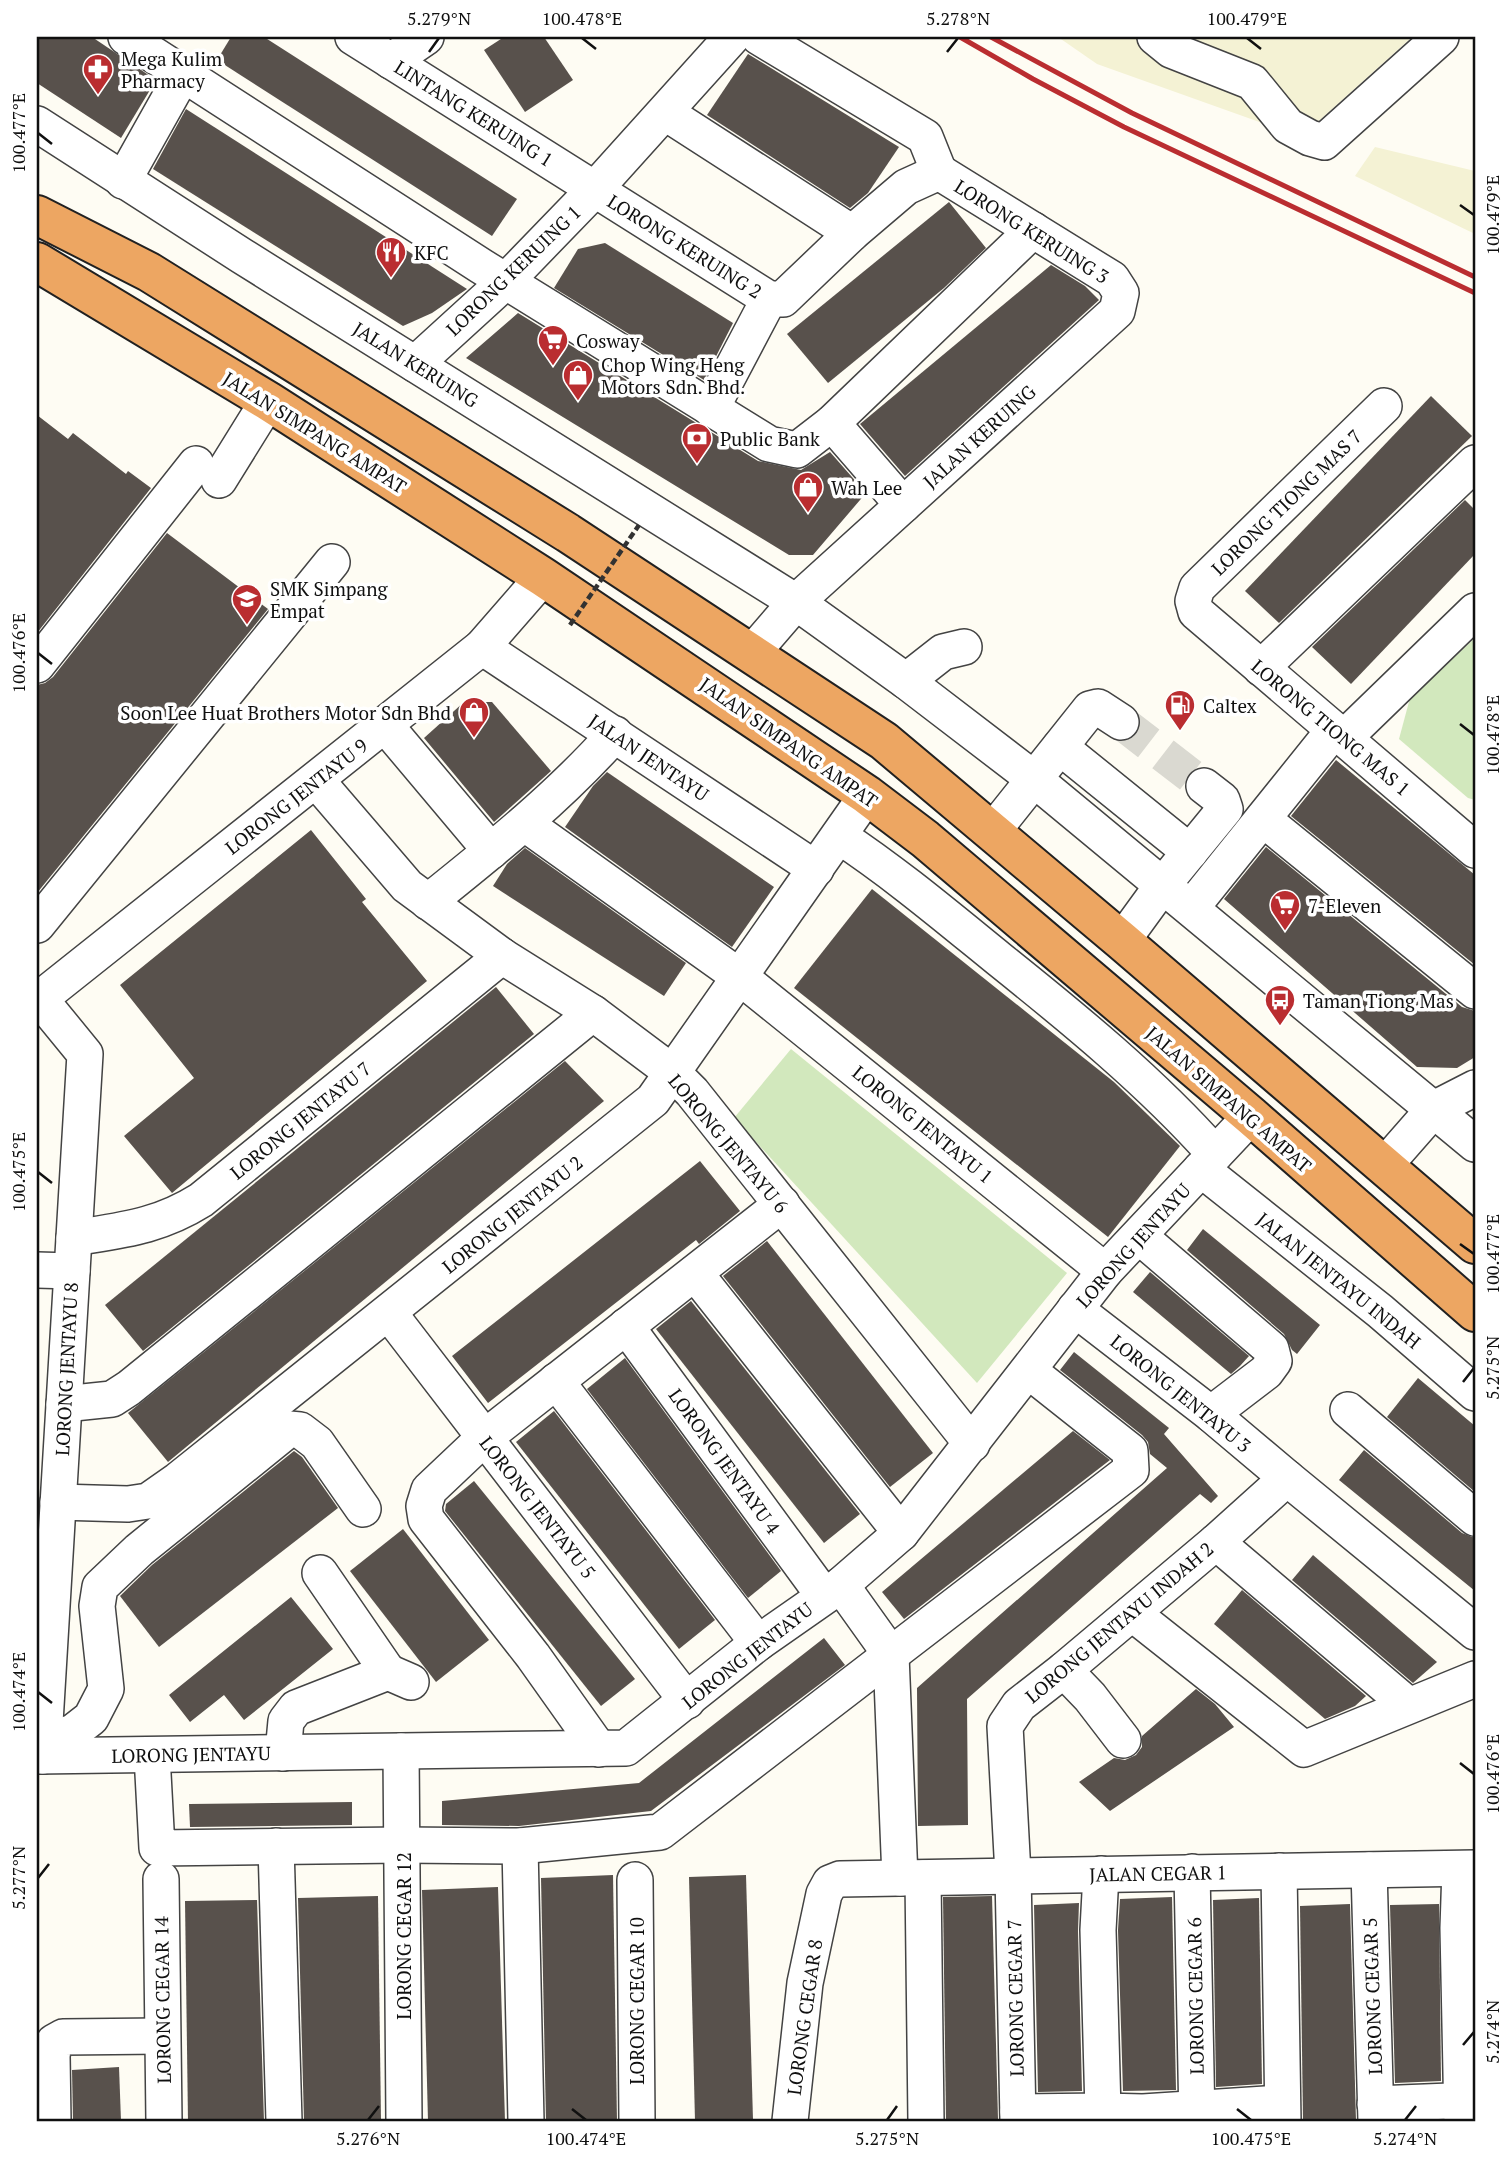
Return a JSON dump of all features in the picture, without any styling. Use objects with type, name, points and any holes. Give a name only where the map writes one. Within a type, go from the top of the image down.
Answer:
[{"type":"highway","points":[[37,215],[149,272],[568,533],[884,741],[1475,1244]]},
{"type":"highway","name":"JALAN SIMPANG AMPAT","points":[[37,262],[268,401],[543,577],[867,795],[925,839],[1251,1116],[1475,1312]]},
{"type":"street","points":[[126,37],[711,409],[769,444],[797,450],[832,423],[1032,230]]},
{"type":"street","name":"LINTANG KERUING 1","points":[[353,37],[595,189]]},
{"type":"street","points":[[391,61],[426,37]]},
{"type":"street","name":"LORONG KERUING 1","points":[[415,364],[506,281],[666,113],[732,37]]},
{"type":"street","points":[[759,37],[925,137],[939,172]]},
{"type":"street","points":[[1155,37],[1171,50],[1252,82],[1288,127],[1324,142],[1441,37]]},
{"type":"street","points":[[123,181],[183,74]]},
{"type":"street","points":[[666,113],[852,233]]},
{"type":"street","name":"JALAN KERUING","points":[[37,124],[123,181],[796,602],[906,681],[1034,779],[1475,1144]]},
{"type":"street","name":"LORONG KERUING 3","points":[[939,172],[1112,279],[1121,293]]},
{"type":"street","name":"LORONG KERUING 2","points":[[595,189],[769,299],[783,299],[852,233],[906,187],[939,172]]},
{"type":"street","name":"JALAN KERUING","points":[[752,653],[796,602],[1117,311],[1121,293]]},
{"type":"street","points":[[711,409],[769,299]]},
{"type":"street","points":[[37,665],[268,401]]},
{"type":"street","name":"LORONG TIONG MAS 7","points":[[1193,601],[1197,589],[1384,406]]},
{"type":"street","points":[[832,423],[904,505]]},
{"type":"street","points":[[1261,668],[1475,463]]},
{"type":"street","points":[[37,925],[332,562]]},
{"type":"street","name":"LORONG JENTAYU 9","points":[[38,1000],[482,647],[543,577]]},
{"type":"street","name":"LORONG TIONG MAS 1","points":[[1193,601],[1196,612],[1475,850]]},
{"type":"street","points":[[1191,908],[1263,819],[1339,734],[1475,611]]},
{"type":"street","name":"JALAN JENTAYU","points":[[482,647],[816,869]]},
{"type":"street","points":[[906,681],[943,652],[964,647]]},
{"type":"street","points":[[992,832],[1090,709],[1098,706],[1121,722]]},
{"type":"street","points":[[385,725],[492,851]]},
{"type":"street","points":[[428,902],[524,823],[590,762],[615,734]]},
{"type":"street","points":[[1060,747],[1190,852]]},
{"type":"street","name":"LORONG JENTAYU 6","points":[[316,780],[407,886],[502,956],[593,1013],[673,1073],[692,1092],[972,1444]]},
{"type":"street","points":[[1122,941],[1225,808],[1222,800],[1204,786]]},
{"type":"street","name":"LORONG JENTAYU 2","points":[[58,1502],[128,1504],[188,1492],[388,1313],[653,1100],[867,795]]},
{"type":"street","points":[[1263,819],[1475,991]]},
{"type":"street","name":"LORONG JENTAYU 1","points":[[524,823],[740,977],[1105,1271]]},
{"type":"street","name":"JALAN JENTAYU INDAH","points":[[839,836],[880,863],[1041,993],[1179,1114],[1208,1161],[1475,1393]]},
{"type":"street","name":"LORONG JENTAYU 7","points":[[37,1270],[178,1215],[201,1200],[502,956]]},
{"type":"street","name":"LORONG JENTAYU 8","points":[[38,1000],[85,1054],[41,1752]]},
{"type":"street","points":[[64,1404],[111,1399],[128,1388],[593,1013]]},
{"type":"street","points":[[1384,1166],[1434,1109],[1475,1088]]},
{"type":"street","name":"LORONG JENTAYU","points":[[41,1752],[152,1755],[626,1748],[758,1643],[832,1590],[901,1533],[1105,1271],[1251,1116]]},
{"type":"street","points":[[599,1749],[578,1715],[426,1519],[424,1506],[429,1490],[484,1438],[782,1204]]},
{"type":"street","points":[[1139,1236],[1270,1349],[1274,1361],[1266,1371],[1211,1414]]},
{"type":"street","points":[[695,1273],[901,1533]]},
{"type":"street","name":"LORONG JENTAYU 3","points":[[1075,1309],[1211,1414],[1475,1632]]},
{"type":"street","name":"LORONG JENTAYU 5","points":[[388,1313],[687,1701]]},
{"type":"street","name":"LORONG JENTAYU 4","points":[[626,1326],[832,1590],[891,1655]]},
{"type":"street","points":[[152,1755],[157,1848],[520,1846],[660,1832],[1131,1470],[1130,1451],[1028,1371]]},
{"type":"street","points":[[556,1381],[758,1643]]},
{"type":"street","points":[[1348,1410],[1475,1518]]},
{"type":"street","points":[[41,1752],[91,1718],[106,1689],[97,1606],[100,1587],[139,1550],[188,1492],[289,1429],[300,1430],[317,1443],[363,1509]]},
{"type":"street","name":"LORONG JENTAYU INDAH 2","points":[[1013,1874],[1005,1726],[1019,1705],[1132,1614],[1287,1478]]},
{"type":"street","points":[[1216,1542],[1408,1705]]},
{"type":"street","points":[[283,1753],[286,1721],[296,1708],[399,1677],[320,1573]]},
{"type":"street","points":[[1132,1614],[1304,1749],[1475,1679]]},
{"type":"street","points":[[891,1655],[912,1878],[926,2121]]},
{"type":"street","points":[[1064,1670],[1090,1697],[1123,1740]]},
{"type":"street","name":"LORONG CEGAR 12","points":[[401,1751],[404,2121]]},
{"type":"street","points":[[276,1846],[284,2121]]},
{"type":"street","points":[[520,1846],[526,2121]]},
{"type":"street","points":[[1376,2112],[1466,2107],[1458,1928],[1468,1868]]},
{"type":"street","name":"JALAN CEGAR 1","points":[[840,1879],[1468,1868]]},
{"type":"street","name":"LORONG CEGAR 5","points":[[1369,1870],[1376,2112]]},
{"type":"street","points":[[1018,2117],[1103,2116],[1143,2112],[1197,2115],[1282,2112],[1279,1871]]},
{"type":"street","name":"LORONG CEGAR 6","points":[[1192,1872],[1197,2115]]},
{"type":"street","name":"LORONG CEGAR 7","points":[[1013,1874],[1018,2117]]},
{"type":"street","points":[[1101,1874],[1098,1930],[1103,2116]]},
{"type":"street","name":"LORONG CEGAR 14","points":[[161,1879],[163,2121]]},
{"type":"street","name":"LORONG CEGAR 8","points":[[790,2121],[805,1983],[824,1894],[830,1883],[840,1879]]},
{"type":"street","name":"LORONG CEGAR 10","points":[[635,1880],[637,2121]]},
{"type":"street","points":[[53,2121],[54,2042],[63,2037],[162,2036]]},
{"type":"path","points":[[570,625],[639,525]]},
{"type":"shaded area","points":[[1058,37],[1412,37],[1301,137],[1097,64]]},
{"type":"shaded area","points":[[1375,147],[1475,171],[1475,234],[1355,176]]},
{"type":"green space","points":[[1475,638],[1475,800],[1468,798],[1399,739],[1410,698]]},
{"type":"green space","points":[[791,1049],[1067,1273],[977,1383],[734,1118]]},
{"type":"building","points":[[37,37],[92,37],[156,80],[121,138],[37,83]]},
{"type":"building","points":[[231,37],[264,37],[517,199],[492,236],[217,60]]},
{"type":"building","points":[[504,37],[544,37],[573,80],[525,112],[484,50]]},
{"type":"building","points":[[748,54],[899,147],[868,193],[850,208],[707,115]]},
{"type":"building","points":[[186,109],[467,289],[432,313],[403,326],[153,169]]},
{"type":"building","points":[[949,202],[986,248],[944,288],[828,383],[787,334]]},
{"type":"building","points":[[605,243],[733,323],[704,380],[554,288],[578,249]]},
{"type":"building","points":[[1051,265],[1085,286],[1099,300],[905,476],[860,424]]},
{"type":"building","points":[[518,313],[758,461],[801,470],[830,452],[866,493],[813,555],[789,555],[466,358]]},
{"type":"building","points":[[1431,396],[1472,436],[1279,623],[1245,591]]},
{"type":"building","points":[[37,415],[68,439],[73,433],[126,474],[128,471],[151,488],[37,633]]},
{"type":"building","points":[[1465,500],[1475,510],[1475,554],[1351,684],[1312,647]]},
{"type":"building","points":[[167,533],[268,609],[37,893],[37,685],[53,677]]},
{"type":"building","points":[[464,702],[492,702],[551,771],[494,822],[424,738]]},
{"type":"building","points":[[1336,760],[1475,875],[1475,965],[1291,816]]},
{"type":"building","points":[[607,772],[774,887],[732,947],[565,827],[593,786]]},
{"type":"building","points":[[311,830],[366,899],[362,902],[427,981],[172,1193],[124,1136],[194,1078],[120,985]]},
{"type":"building","points":[[1266,847],[1462,1007],[1475,1011],[1475,1057],[1457,1068],[1417,1067],[1224,899]]},
{"type":"building","points":[[525,848],[686,963],[664,996],[493,886],[507,864]]},
{"type":"building","points":[[872,889],[1114,1082],[1180,1146],[1108,1237],[794,988]]},
{"type":"building","points":[[496,987],[534,1034],[143,1351],[105,1305]]},
{"type":"building","points":[[565,1061],[604,1101],[168,1462],[128,1413]]},
{"type":"building","points":[[700,1161],[740,1211],[699,1244],[696,1240],[488,1403],[452,1356]]},
{"type":"building","points":[[1203,1229],[1320,1325],[1297,1354],[1284,1334],[1187,1250]]},
{"type":"building","points":[[767,1241],[933,1453],[890,1487],[723,1276]]},
{"type":"building","points":[[1150,1272],[1249,1356],[1231,1374],[1133,1292]]},
{"type":"building","points":[[691,1301],[860,1514],[824,1543],[656,1329]]},
{"type":"building","points":[[1074,1352],[1169,1428],[1164,1434],[1218,1496],[1211,1503],[1200,1494],[967,1699],[968,1825],[918,1826],[917,1688],[1167,1468],[1150,1454],[1148,1442],[1142,1435],[1060,1370]]},
{"type":"building","points":[[625,1358],[781,1571],[748,1598],[587,1389]]},
{"type":"building","points":[[1418,1378],[1475,1426],[1475,1492],[1387,1417]]},
{"type":"building","points":[[554,1411],[715,1620],[679,1649],[516,1442]]},
{"type":"building","points":[[1073,1431],[1110,1460],[904,1619],[882,1592]]},
{"type":"building","points":[[1364,1450],[1462,1533],[1475,1538],[1475,1591],[1339,1480]]},
{"type":"building","points":[[294,1451],[302,1457],[338,1508],[159,1647],[120,1596],[152,1565]]},
{"type":"building","points":[[474,1481],[635,1679],[601,1706],[445,1511],[446,1504]]},
{"type":"building","points":[[403,1529],[489,1640],[436,1682],[350,1571]]},
{"type":"building","points":[[1313,1555],[1437,1662],[1413,1683],[1292,1580]]},
{"type":"building","points":[[1242,1590],[1366,1696],[1355,1706],[1325,1719],[1214,1624]]},
{"type":"building","points":[[291,1597],[333,1649],[244,1720],[224,1695],[190,1722],[169,1695]]},
{"type":"building","points":[[824,1638],[845,1665],[651,1811],[519,1826],[442,1825],[442,1801],[639,1783]]},
{"type":"building","points":[[1196,1689],[1215,1704],[1234,1727],[1110,1811],[1079,1782],[1114,1758],[1125,1760],[1136,1755],[1142,1747],[1142,1736]]},
{"type":"building","points":[[352,1802],[352,1825],[190,1827],[189,1804]]},
{"type":"building","points":[[613,1875],[617,2121],[546,2121],[541,1878]]},
{"type":"building","points":[[746,1875],[753,2120],[695,2121],[689,1877]]},
{"type":"building","points":[[498,1887],[505,2121],[428,2121],[422,1890]]},
{"type":"building","points":[[378,1896],[381,2121],[304,2121],[298,1898]]},
{"type":"building","points":[[992,1896],[998,2119],[946,2121],[943,1897]]},
{"type":"building","points":[[1172,1897],[1176,2090],[1123,2091],[1118,1930],[1120,1899]]},
{"type":"building","points":[[1259,1898],[1262,2084],[1216,2087],[1213,1900]]},
{"type":"building","points":[[257,1900],[264,2121],[188,2121],[185,1901]]},
{"type":"building","points":[[1079,1903],[1082,2091],[1038,2092],[1034,1905]]},
{"type":"building","points":[[1350,1904],[1356,2121],[1303,2121],[1300,1906]]},
{"type":"building","points":[[1439,1904],[1441,2081],[1395,2083],[1390,1905]]},
{"type":"building","points":[[119,2067],[121,2121],[73,2121],[72,2070]]},
{"type":"tunnel","points":[[1121,722],[1204,786]]},
{"type":"railway","points":[[960,37],[1124,127],[1475,293]]},
{"type":"railway","points":[[991,37],[1132,113],[1475,277]]},
{"type":"place","name":"Mega Kulim Pharmacy","points":[[98,96]]},
{"type":"place","name":"KFC","points":[[391,279]]},
{"type":"place","name":"Cosway","points":[[553,367]]},
{"type":"place","name":"Chop Wing Heng Motors Sdn. Bhd.","points":[[578,402]]},
{"type":"place","name":"Public Bank","points":[[697,465]]},
{"type":"place","name":"Wah Lee","points":[[808,514]]},
{"type":"place","name":"SMK Simpang Empat","points":[[247,626]]},
{"type":"place","name":"Caltex","points":[[1180,732]]},
{"type":"place","name":"Soon Lee Huat Brothers Motor Sdn Bhd","points":[[474,739]]},
{"type":"place","name":"7-Eleven","points":[[1285,932]]},
{"type":"place","name":"Taman Tiong Mas","points":[[1280,1027]]}]
